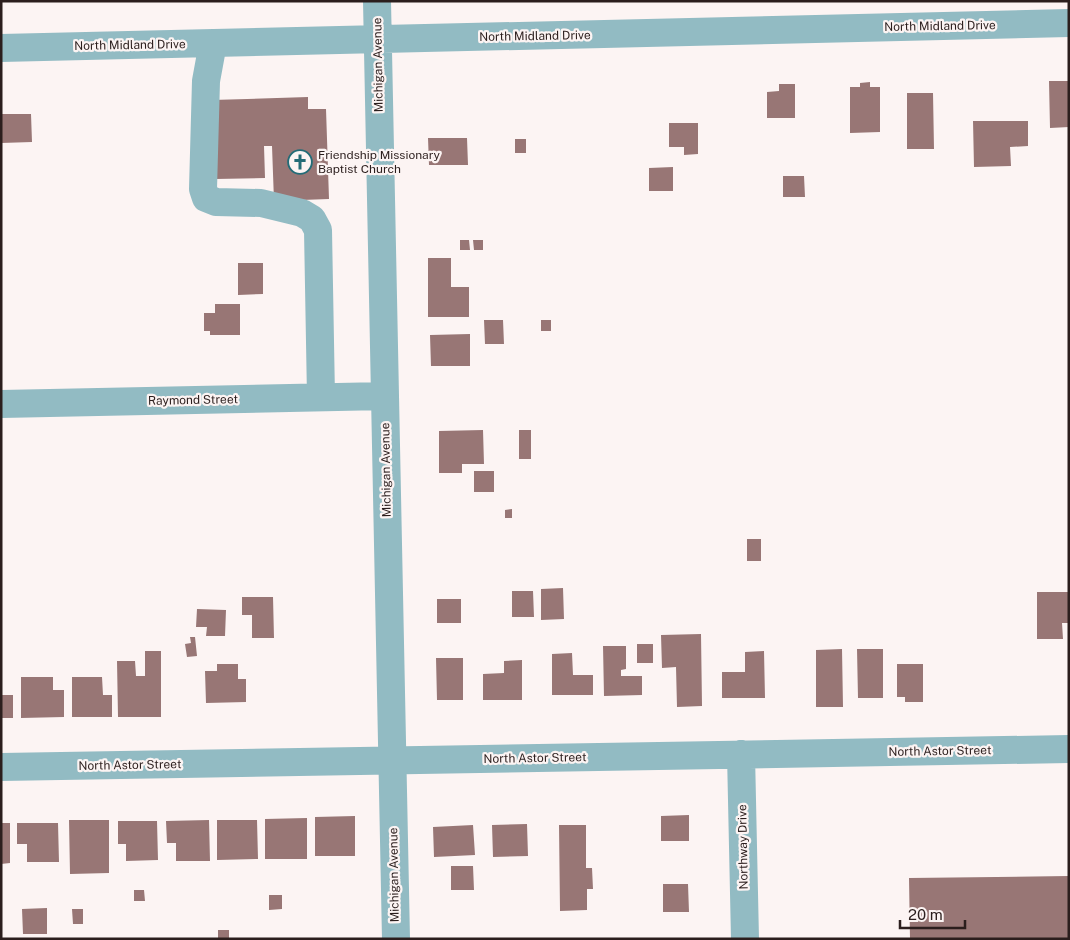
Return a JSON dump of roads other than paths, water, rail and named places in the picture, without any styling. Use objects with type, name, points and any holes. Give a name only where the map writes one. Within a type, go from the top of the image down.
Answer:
[{"type":"street","name":"Michigan Avenue","points":[[376,1],[396,939]]},
{"type":"street","name":"North Midland Drive","points":[[1,48],[1069,24]]},
{"type":"street","points":[[213,43],[206,81],[203,189],[206,198],[216,202],[261,203],[302,213],[312,219],[318,230],[321,398]]},
{"type":"street","name":"Raymond Street","points":[[1,404],[385,396]]},
{"type":"street","name":"North Astor Street","points":[[1,767],[1069,749]]},
{"type":"street","name":"Northway Drive","points":[[741,754],[745,939]]},
{"type":"place","name":"Friendship Missionary Baptist Church","points":[[300,162]]}]
